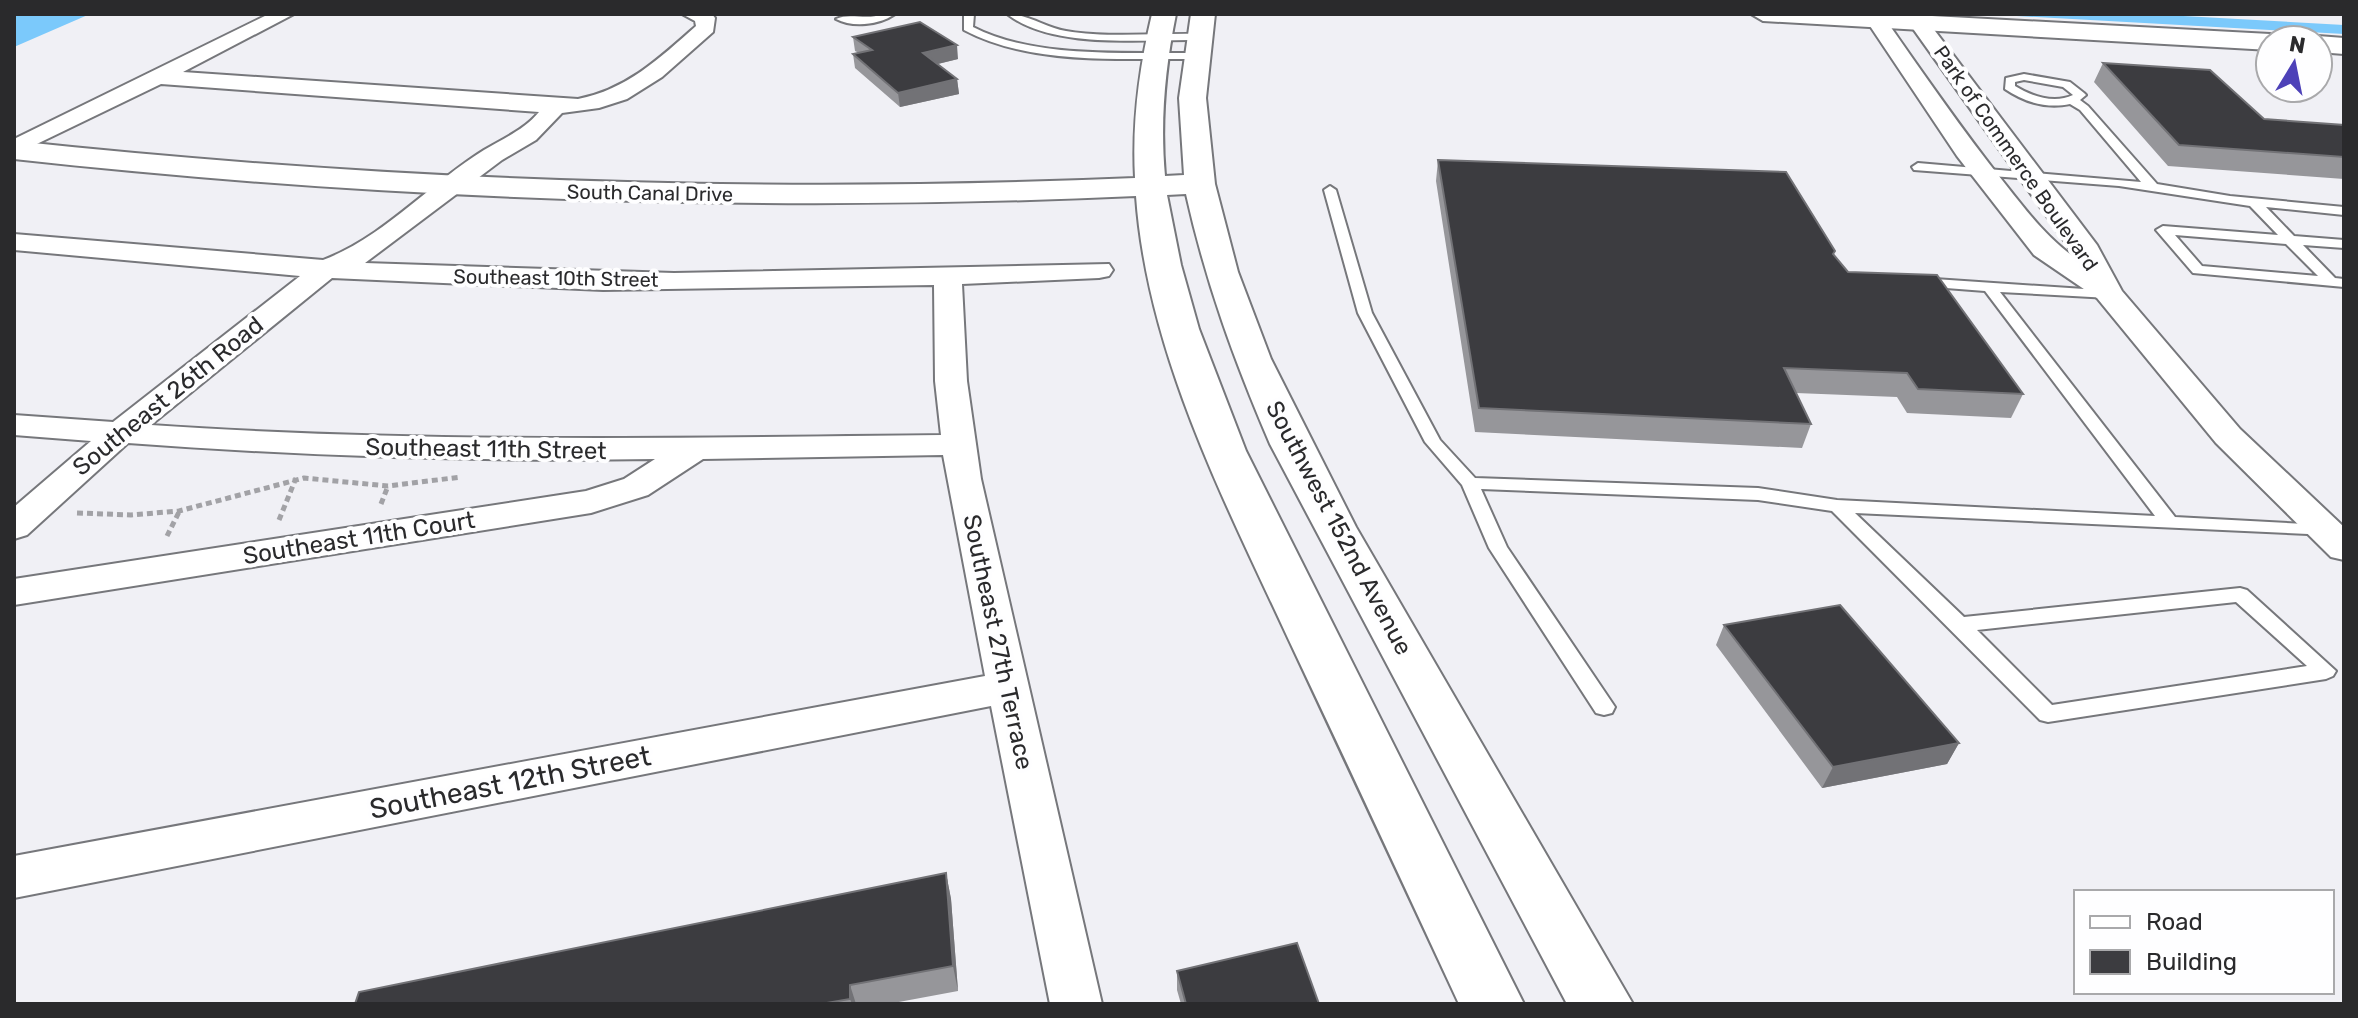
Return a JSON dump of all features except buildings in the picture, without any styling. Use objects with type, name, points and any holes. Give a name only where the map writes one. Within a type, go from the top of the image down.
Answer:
[{"type":"street","points":[[14,149],[284,14]]},
{"type":"street","points":[[158,77],[521,104],[589,106],[623,95],[706,28],[705,18],[692,14]]},
{"type":"street","points":[[1763,14],[2254,41]]},
{"type":"street","name":"Park of Commerce Boulevard","points":[[1876,20],[1981,172],[2044,249],[2109,294]]},
{"type":"street","name":"Park of Commerce Boulevard","points":[[1919,23],[2087,251],[2109,294],[2228,436],[2334,539]]},
{"type":"street","points":[[1159,35],[1148,121],[1152,186],[1163,259],[1176,310],[1232,468],[1492,1004]]},
{"type":"street","name":"Southwest 152nd Avenue","points":[[1199,36],[1194,115],[1200,184],[1234,306],[1284,429],[1601,1004]]},
{"type":"street","name":"Southeast 26th Road","points":[[326,269],[321,258],[521,104]]},
{"type":"street","name":"Southeast 26th Road","points":[[14,527],[120,433],[326,269],[359,256],[493,155],[513,145],[549,117],[554,106]]},
{"type":"street","name":"South Canal Drive","points":[[14,149],[102,161]]},
{"type":"street","name":"South Canal Drive","points":[[14,160],[102,161],[451,186],[714,195],[1200,184]]},
{"type":"street","points":[[354,232],[387,235]]},
{"type":"street","name":"Southeast 10th Street","points":[[14,242],[326,269],[632,281],[948,277],[1099,270]]},
{"type":"street","name":"Southeast 27th Terrace","points":[[948,277],[951,381],[958,445],[1076,1004]]},
{"type":"street","name":"Southeast 11th Street","points":[[14,425],[356,447],[692,451],[958,445]]},
{"type":"street","name":"Southeast 11th Court","points":[[14,592],[601,500],[636,487],[692,451]]},
{"type":"street","name":"Southeast 12th Street","points":[[14,877],[1007,687]]},
{"type":"lane","points":[[841,19],[875,21],[890,14]]},
{"type":"lane","points":[[969,14],[968,28],[976,35],[1055,50],[1159,35],[1199,36]]},
{"type":"lane","points":[[1012,14],[1042,29],[1070,35],[1199,36]]},
{"type":"lane","points":[[1003,42],[1042,29]]},
{"type":"lane","points":[[2073,101],[2080,95],[2079,91],[2056,81],[2024,77],[2008,83],[2014,91],[2032,98],[2073,101],[2084,108],[2153,188]]},
{"type":"lane","points":[[1918,167],[2153,188],[2255,204],[2344,211]]},
{"type":"lane","points":[[1330,190],[1365,313],[1433,442],[1470,483],[1498,548],[1604,707]]},
{"type":"lane","points":[[2222,199],[2263,193],[2344,199]]},
{"type":"lane","points":[[2255,204],[2338,282]]},
{"type":"lane","points":[[2338,282],[2198,270],[2163,230],[2344,244]]},
{"type":"lane","points":[[1896,280],[2109,294]]},
{"type":"lane","points":[[1989,287],[2170,523]]},
{"type":"lane","points":[[1470,483],[1758,494],[1837,506],[2170,523],[2334,539]]},
{"type":"lane","points":[[1837,506],[2048,714],[2326,671],[2240,595],[1960,625]]},
{"type":"path","points":[[279,520],[302,466]]},
{"type":"path","points":[[64,512],[131,515],[179,511],[295,480],[326,478],[388,486],[449,481],[470,472]]},
{"type":"path","points":[[381,504],[388,486]]},
{"type":"path","points":[[167,536],[179,511]]},
{"type":"water","points":[[14,14],[90,14],[14,47]]},
{"type":"water","points":[[1981,14],[2147,14],[2326,24],[2254,24],[2254,29]]},
{"type":"water","points":[[2334,24],[2344,25],[2344,34],[2334,33]]}]
